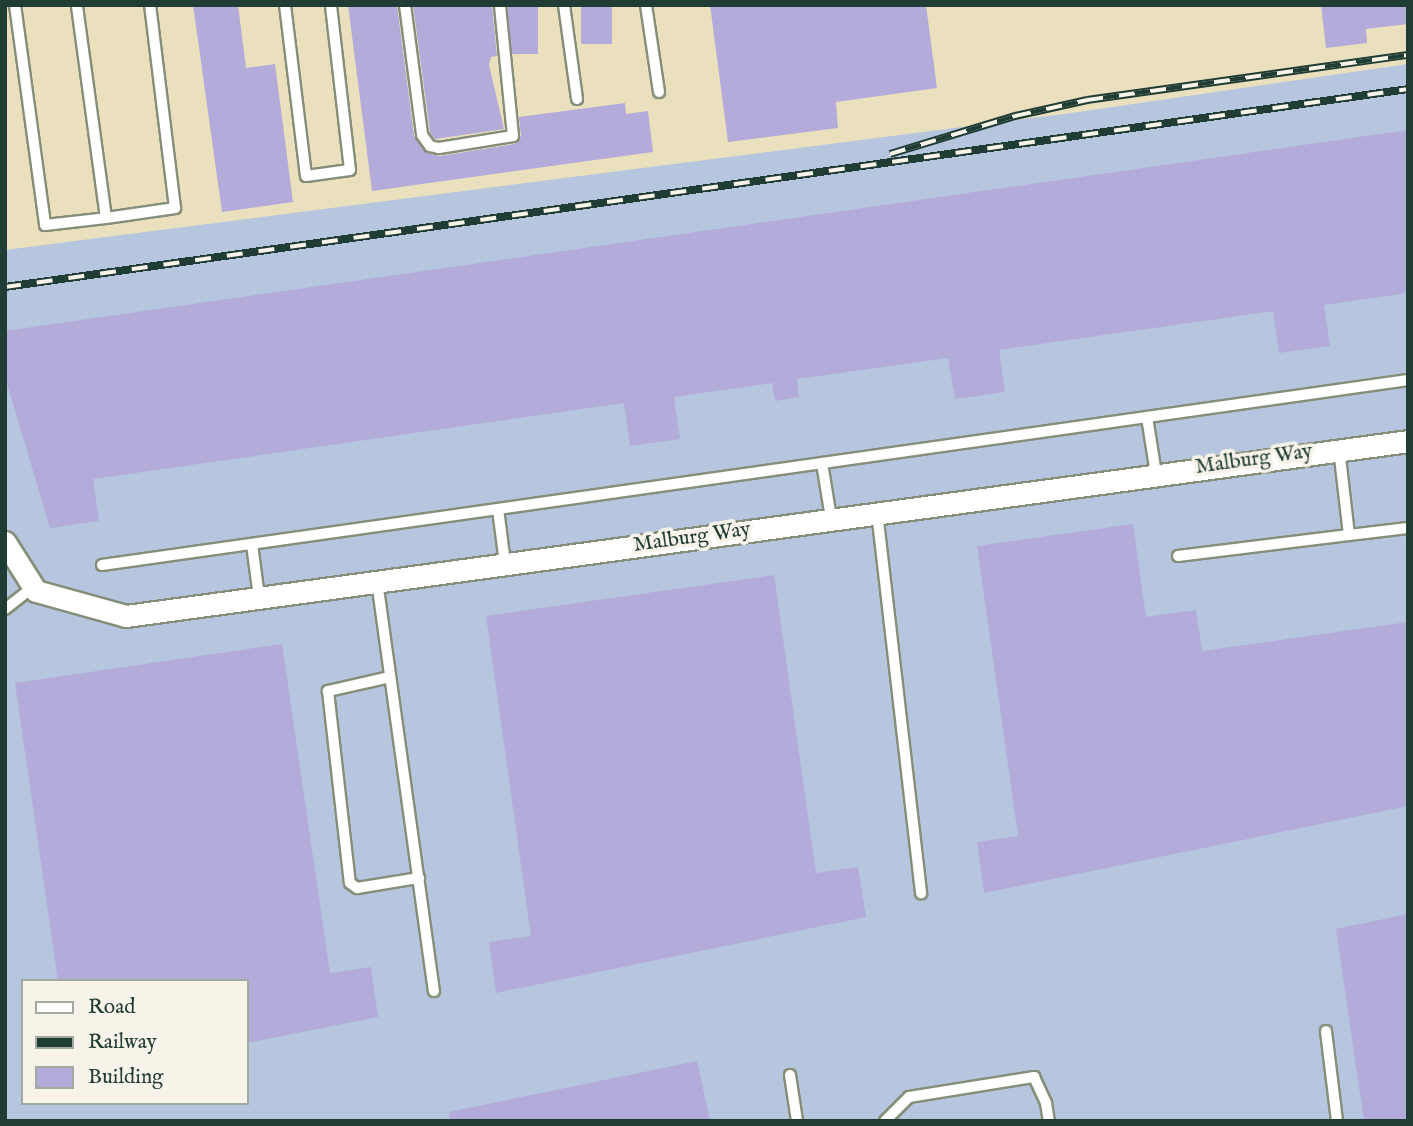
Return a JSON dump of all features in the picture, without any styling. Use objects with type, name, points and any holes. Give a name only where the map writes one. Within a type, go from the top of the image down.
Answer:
[{"type":"street","name":"Malburg Way","points":[[33,587],[126,615],[1408,441]]},
{"type":"street","points":[[5,542],[33,587]]},
{"type":"lane","points":[[15,5],[45,225],[175,208],[150,5]]},
{"type":"lane","points":[[77,5],[106,218]]},
{"type":"lane","points":[[285,5],[306,176],[350,170],[331,5]]},
{"type":"lane","points":[[405,5],[422,135],[430,146],[439,148],[513,136],[500,5]]},
{"type":"lane","points":[[564,5],[577,99]]},
{"type":"lane","points":[[646,5],[659,93]]},
{"type":"lane","points":[[102,565],[1408,380]]},
{"type":"lane","points":[[1147,417],[1156,474]]},
{"type":"lane","points":[[1339,449],[1349,535]]},
{"type":"lane","points":[[822,463],[831,519]]},
{"type":"lane","points":[[498,509],[505,563]]},
{"type":"lane","points":[[877,512],[921,892]]},
{"type":"lane","points":[[1178,556],[1408,528]]},
{"type":"lane","points":[[252,544],[259,597]]},
{"type":"lane","points":[[377,581],[434,991]]},
{"type":"lane","points":[[5,609],[33,587]]},
{"type":"lane","points":[[390,677],[328,691],[350,883],[357,888],[419,878]]},
{"type":"lane","points":[[1326,1031],[1338,1121]]},
{"type":"lane","points":[[790,1075],[797,1121]]},
{"type":"lane","points":[[885,1121],[909,1097],[1034,1077],[1046,1102],[1049,1121]]},
{"type":"shaded area","points":[[1408,64],[1408,1121],[5,1121],[5,250],[1071,113]]},
{"type":"building","points":[[193,5],[238,5],[246,68],[275,64],[293,202],[222,212]]},
{"type":"building","points":[[348,5],[397,5],[414,136],[427,153],[440,156],[515,144],[521,136],[519,117],[625,103],[626,114],[648,111],[653,152],[372,191]]},
{"type":"building","points":[[413,5],[492,5],[497,56],[491,57],[489,65],[504,129],[435,139],[430,132]]},
{"type":"building","points":[[508,5],[538,5],[538,54],[508,54]]},
{"type":"building","points":[[581,5],[612,5],[612,44],[581,44]]},
{"type":"building","points":[[710,5],[926,5],[937,88],[836,102],[838,128],[728,142]]},
{"type":"building","points":[[1321,5],[1408,5],[1408,24],[1366,29],[1367,43],[1326,48]]},
{"type":"building","points":[[1408,130],[1408,293],[1324,305],[1330,346],[1279,353],[1273,311],[999,350],[1005,392],[955,399],[948,358],[797,379],[799,397],[775,401],[772,383],[674,397],[680,439],[630,446],[624,403],[93,479],[99,521],[50,528],[5,377],[5,331]]},
{"type":"building","points":[[1133,524],[1146,617],[1196,610],[1202,651],[1408,622],[1408,806],[984,893],[977,842],[1018,836],[977,546]]},
{"type":"building","points":[[774,575],[816,873],[858,867],[866,917],[496,993],[489,942],[531,936],[486,616]]},
{"type":"building","points":[[282,644],[330,973],[371,967],[378,1017],[248,1043],[248,979],[58,979],[15,683]]},
{"type":"building","points":[[1408,914],[1408,1121],[1364,1121],[1336,929]]},
{"type":"building","points":[[697,1061],[710,1121],[450,1121],[449,1112]]},
{"type":"railway","points":[[890,154],[1015,116],[1087,100],[1408,55]]},
{"type":"railway","points":[[5,287],[1408,89]]}]
